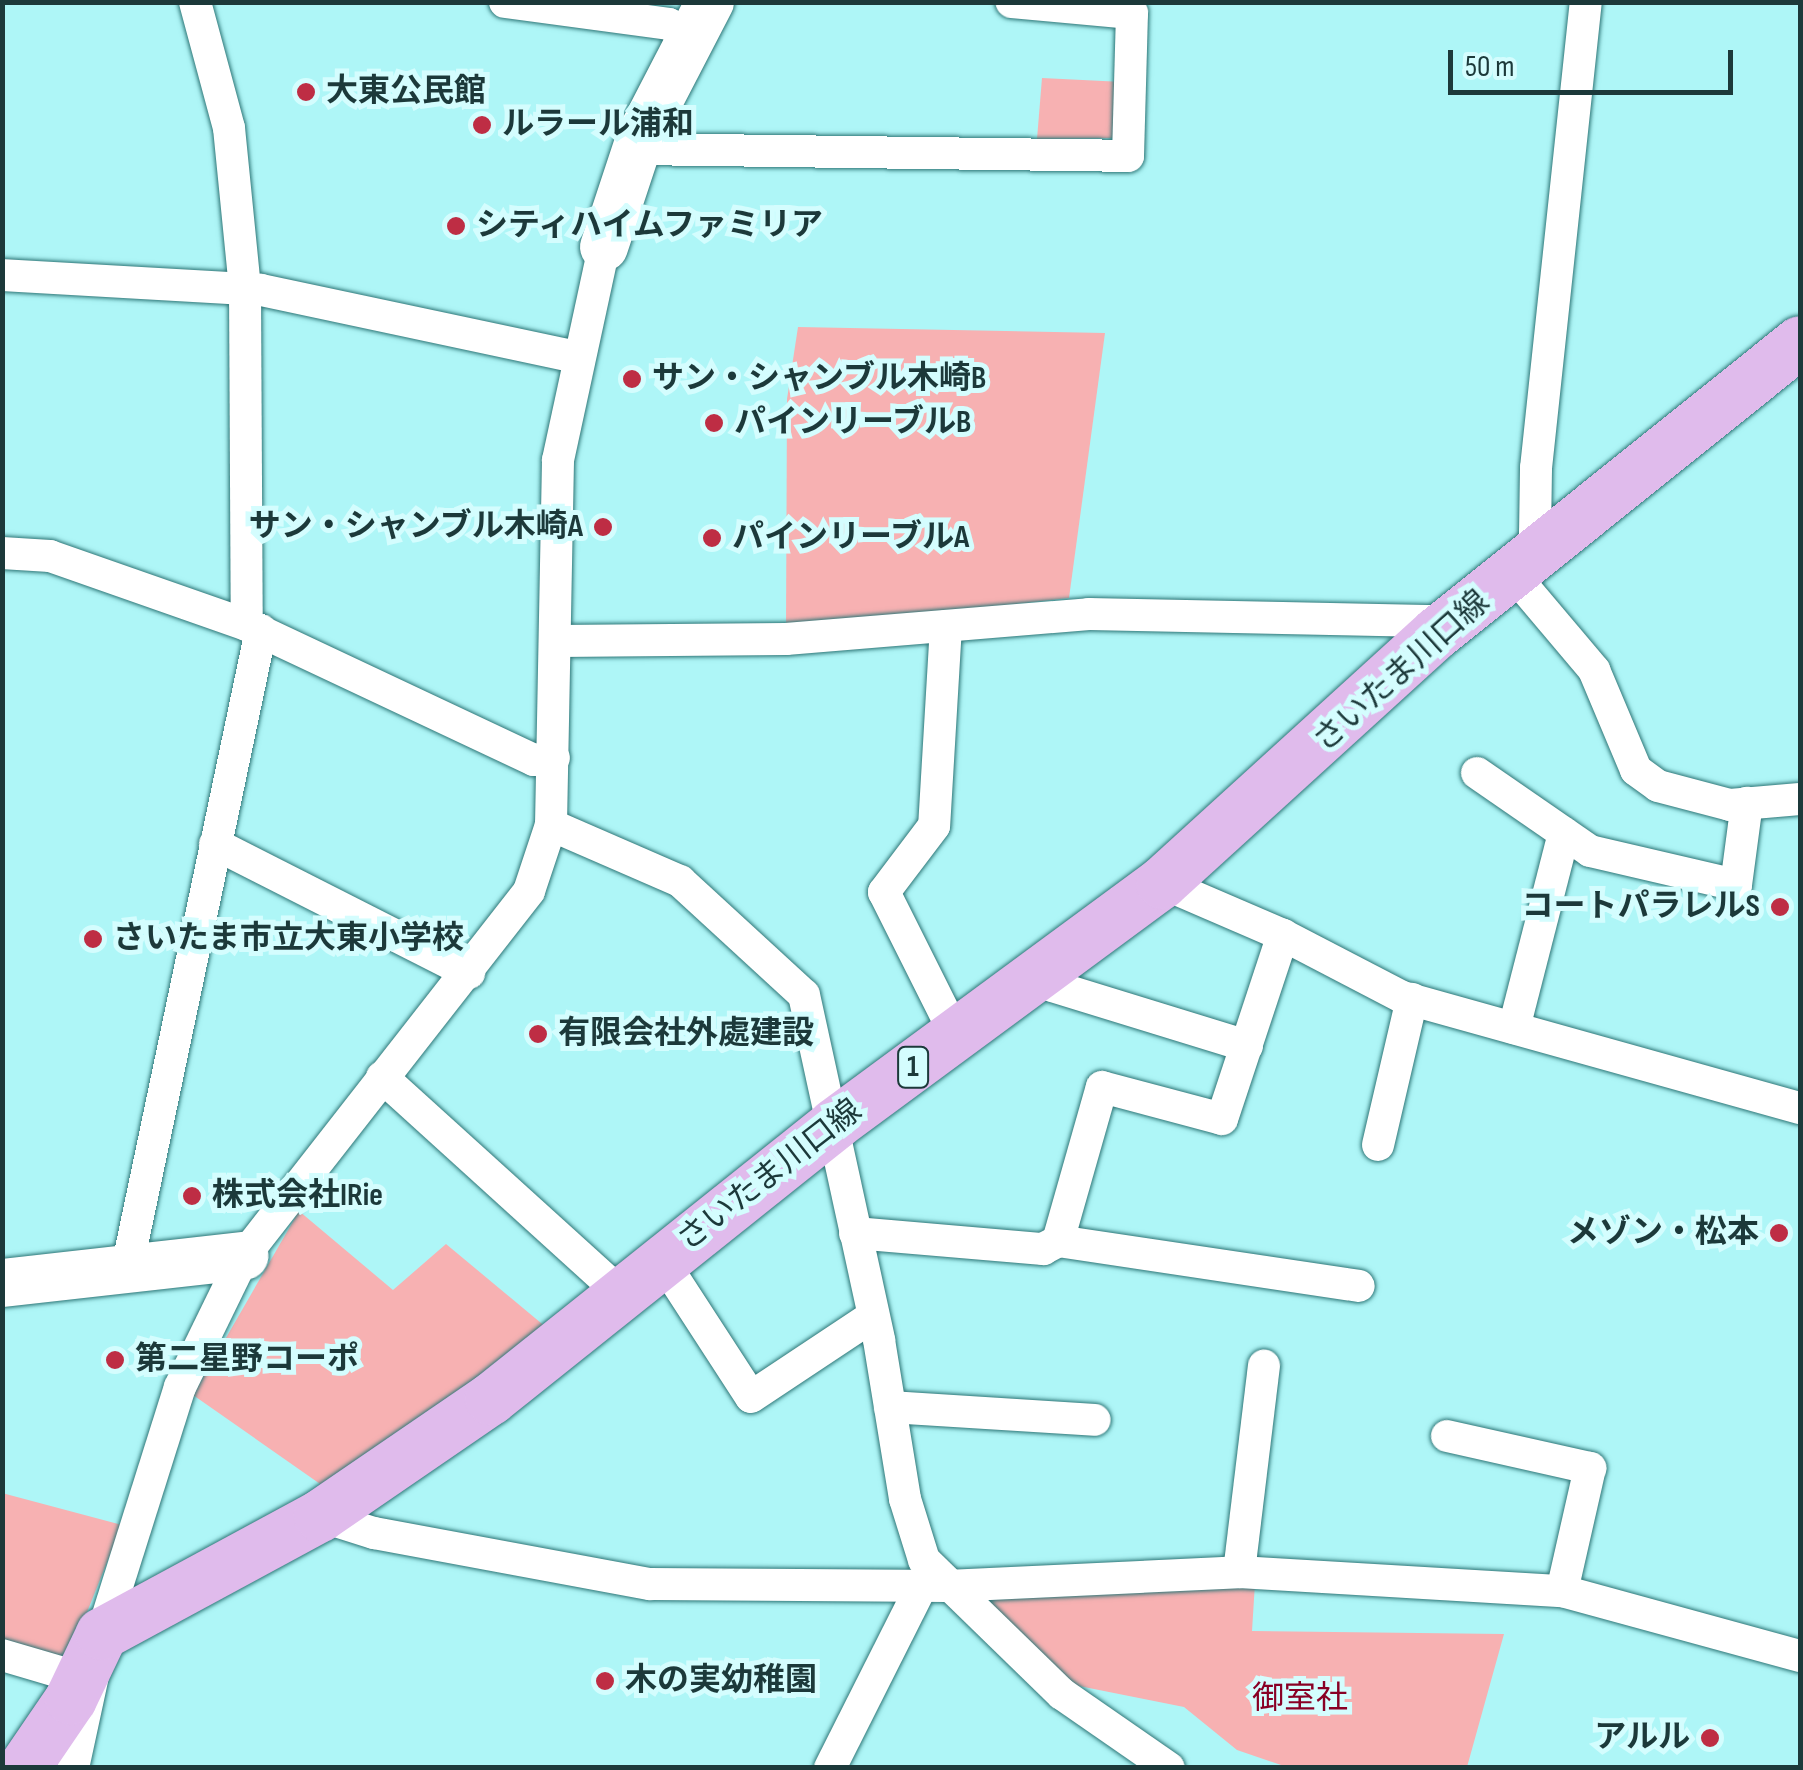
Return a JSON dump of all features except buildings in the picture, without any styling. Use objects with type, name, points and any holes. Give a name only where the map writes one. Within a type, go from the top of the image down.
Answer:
[{"type":"main road","name":"さいたま川口線","points":[[24,1768],[91,1656],[320,1516],[490,1399],[835,1124],[1162,884],[1437,634],[1800,342]]},
{"type":"street","points":[[126,1273],[254,628],[245,289],[229,128],[194,2]]},
{"type":"street","points":[[505,2],[669,24],[699,20]]},
{"type":"street","points":[[636,149],[1128,156],[1132,12],[1011,2]]},
{"type":"street","points":[[1586,2],[1536,468],[1535,533],[1529,562],[1594,670],[1636,770],[1658,786],[1730,805],[1800,799]]},
{"type":"street","points":[[73,1768],[91,1656],[180,1386],[244,1256],[382,1077],[469,973],[529,891],[550,825],[558,640],[558,460],[576,357],[604,247],[636,149],[699,20]]},
{"type":"street","points":[[2,275],[245,289],[576,357]]},
{"type":"street","points":[[2,553],[50,556],[254,628],[534,760],[554,758]]},
{"type":"street","points":[[558,640],[786,639],[1089,614],[1426,622],[1437,634]]},
{"type":"street","points":[[946,626],[934,826],[884,892],[956,1036]]},
{"type":"street","points":[[1477,773],[1590,852],[1736,885],[1747,803]]},
{"type":"street","points":[[550,825],[680,881],[804,995],[835,1124],[905,1499],[934,1586],[1062,1694],[1169,1768]]},
{"type":"street","points":[[1514,1028],[1564,833]]},
{"type":"street","points":[[214,844],[469,973]]},
{"type":"street","points":[[1162,884],[1283,935],[1412,999],[1800,1108]]},
{"type":"street","points":[[1058,1240],[1102,1087],[1222,1119],[1283,935]]},
{"type":"street","points":[[1042,974],[1052,986],[1247,1046]]},
{"type":"street","points":[[1378,1146],[1412,999]]},
{"type":"street","points":[[382,1077],[620,1293]]},
{"type":"street","points":[[856,1233],[1043,1249],[1058,1240],[1359,1286]]},
{"type":"street","points":[[2,1282],[126,1273],[244,1256]]},
{"type":"street","points":[[662,1260],[752,1397],[873,1316]]},
{"type":"street","points":[[1239,1572],[1264,1366]]},
{"type":"street","points":[[890,1407],[1094,1420]]},
{"type":"street","points":[[1448,1436],[1590,1468],[1562,1591]]},
{"type":"street","points":[[320,1516],[374,1533],[650,1584],[934,1586],[1239,1572],[1562,1591],[1800,1656]]},
{"type":"street","points":[[830,1768],[934,1586]]},
{"type":"street","points":[[2,1655],[91,1656]]},
{"type":"green space","points":[[1042,78],[1123,82],[1119,138],[1037,139]]},
{"type":"green space","points":[[798,327],[1105,333],[1069,598],[786,630],[787,399]]},
{"type":"green space","points":[[299,1211],[393,1290],[446,1244],[553,1333],[333,1493],[193,1395]]},
{"type":"green space","points":[[2,1493],[122,1525],[69,1657],[3,1648]]},
{"type":"green space","name":"御室社","points":[[1255,1583],[1252,1631],[1504,1634],[1467,1767],[1287,1767],[1237,1750],[1184,1707],[1069,1684],[967,1594]]},
{"type":"place","name":"大東公民館","points":[[306,92]]},
{"type":"place","name":"ルラール浦和","points":[[482,125]]},
{"type":"place","name":"シティハイムファミリア","points":[[456,226]]},
{"type":"place","name":"サン・シャンブル木崎B","points":[[632,379]]},
{"type":"place","name":"パインリーブルB","points":[[714,423]]},
{"type":"place","name":"サン・シャンブル木崎A","points":[[603,527]]},
{"type":"place","name":"パインリーブルA","points":[[712,538]]},
{"type":"place","name":"コートパラレルS","points":[[1780,907]]},
{"type":"place","name":"さいたま市立大東小学校","points":[[93,939]]},
{"type":"place","name":"有限会社外處建設","points":[[538,1034]]},
{"type":"place","name":"株式会社IRie","points":[[192,1196]]},
{"type":"place","name":"メゾン・松本","points":[[1779,1233]]},
{"type":"place","name":"第二星野コーポ","points":[[115,1360]]},
{"type":"place","name":"木の実幼稚園","points":[[605,1681]]},
{"type":"place","name":"アルル","points":[[1710,1738]]}]
